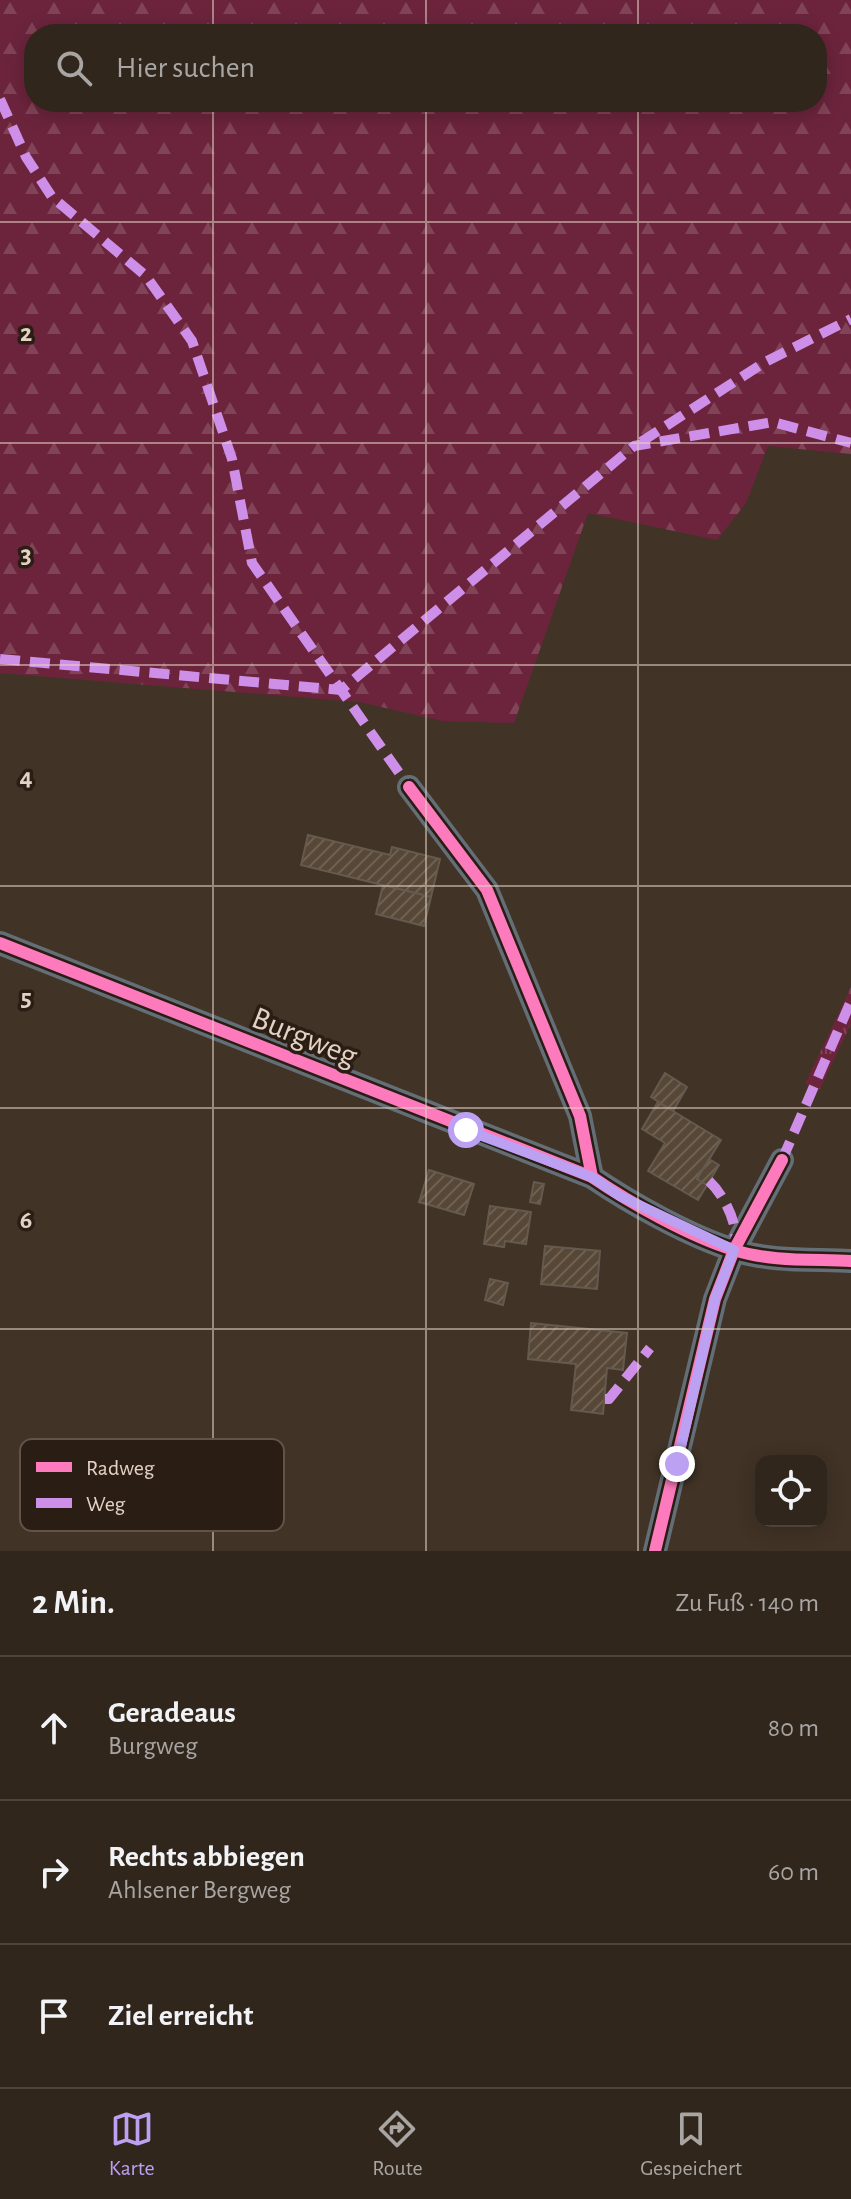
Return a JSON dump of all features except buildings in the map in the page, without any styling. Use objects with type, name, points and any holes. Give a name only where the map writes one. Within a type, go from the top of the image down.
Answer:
[{"type":"street","points":[[409,787],[487,890],[580,1116],[592,1177]]},
{"type":"street","name":"Burgweg","points":[[0,943],[592,1177],[620,1196],[734,1250],[774,1258],[851,1261]]},
{"type":"street","points":[[655,1551],[715,1299],[734,1250],[782,1160]]},
{"type":"green space","points":[[0,0],[851,0],[851,454],[768,446],[746,503],[717,540],[588,513],[514,723],[443,721],[359,702],[0,673]]},
{"type":"green space","points":[[851,987],[851,1024],[820,1089],[805,1084]]},
{"type":"marked path","points":[[0,99],[26,157],[52,197],[146,276],[192,341],[232,459],[252,563],[409,787]]},
{"type":"marked path","points":[[641,442],[765,362],[851,319]]},
{"type":"marked path","points":[[0,659],[341,690],[634,446],[773,422],[851,443]]},
{"type":"marked path","points":[[782,1160],[851,1001]]},
{"type":"marked path","points":[[709,1181],[728,1209],[735,1242]]},
{"type":"marked path","points":[[605,1399],[609,1399],[650,1348]]},
{"type":"cycle path","points":[[409,787],[487,890],[580,1116],[592,1177]]},
{"type":"cycle path","points":[[0,943],[592,1177],[661,1218],[717,1244],[763,1256],[851,1261]]},
{"type":"cycle path","points":[[655,1551],[715,1299],[734,1250],[782,1160]]},
{"type":"route","points":[[466,1130],[592,1177],[620,1196],[734,1250],[715,1299],[677,1464]]}]
